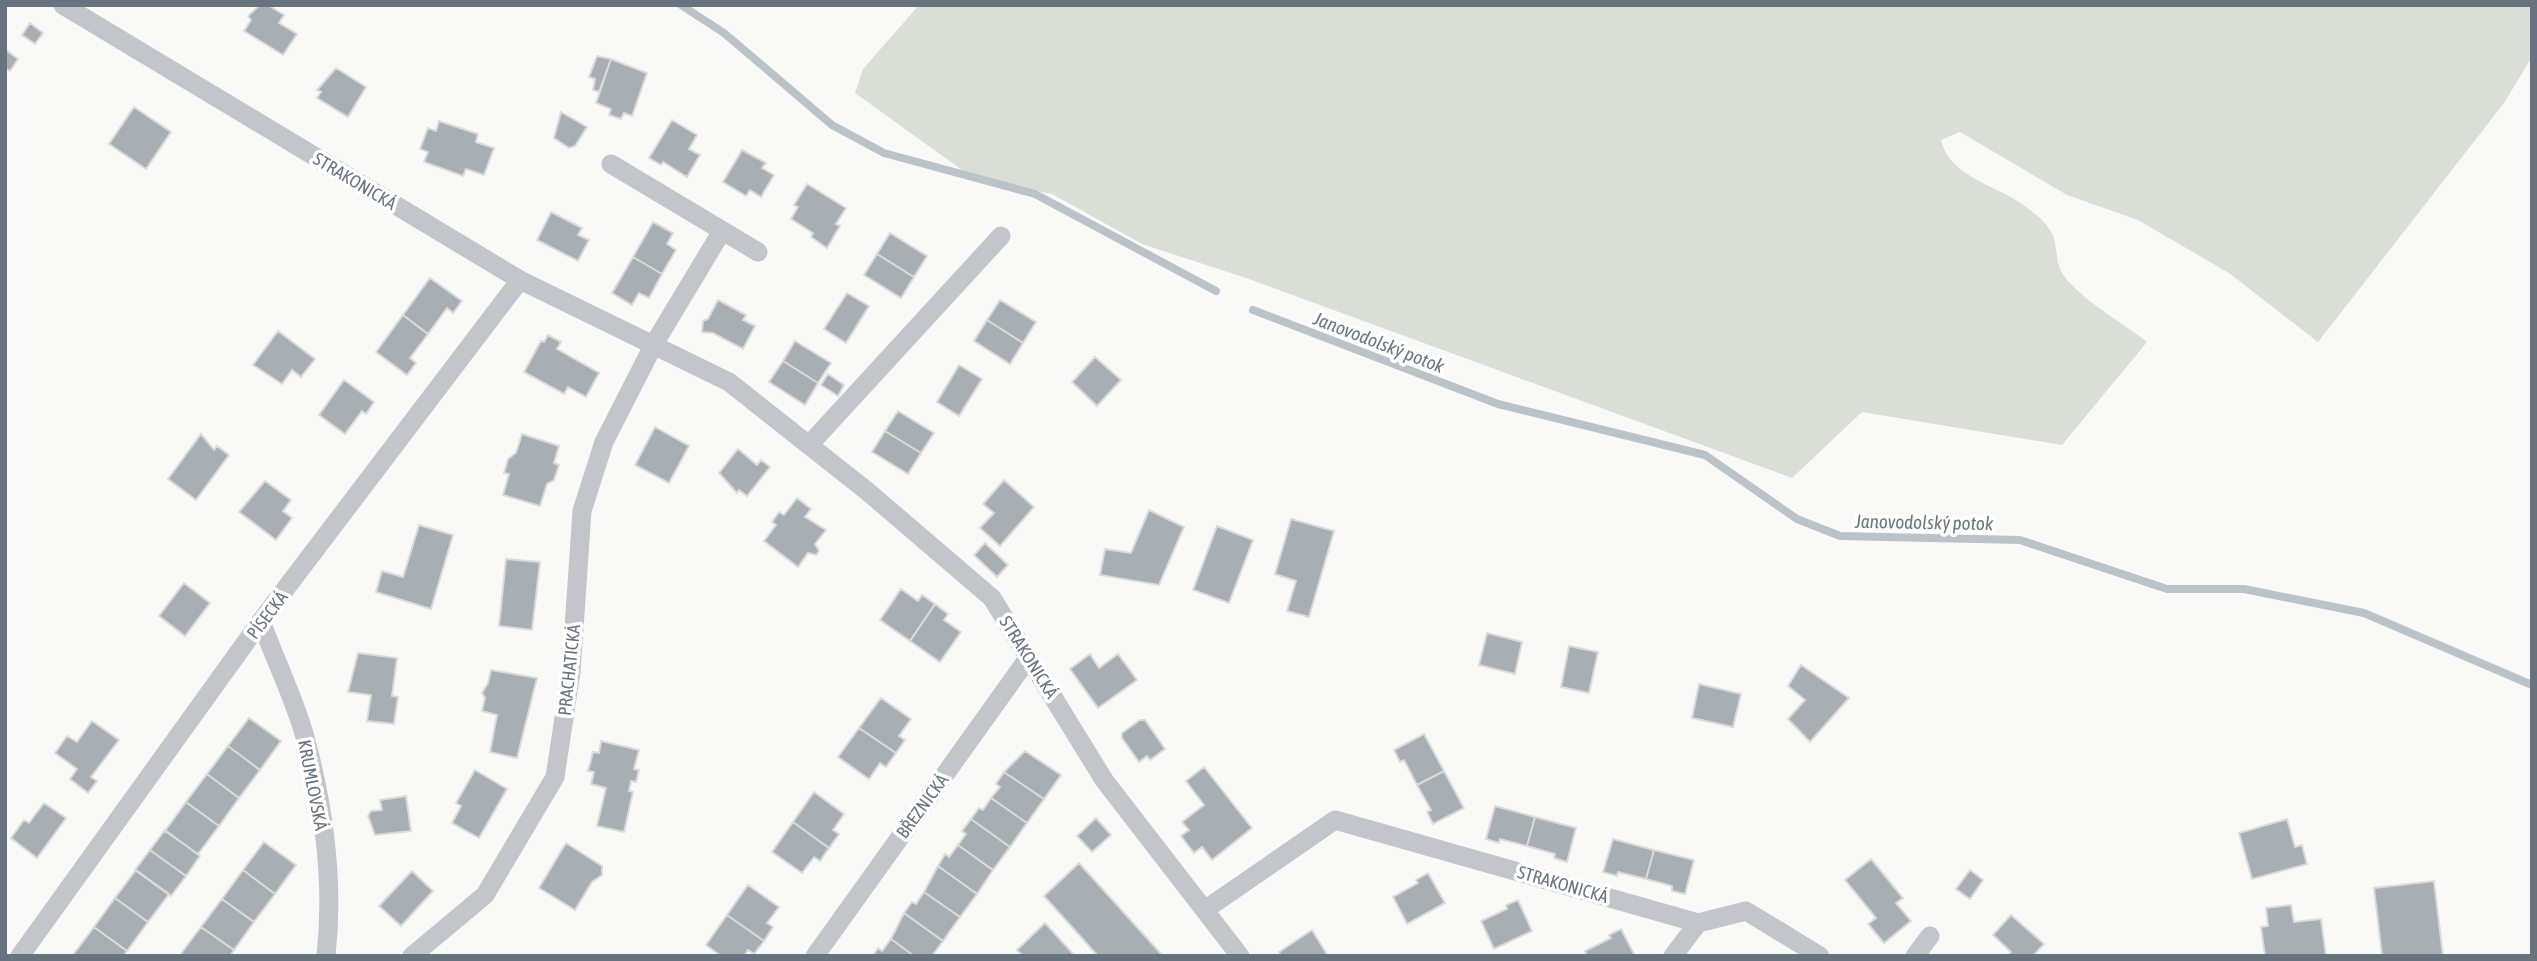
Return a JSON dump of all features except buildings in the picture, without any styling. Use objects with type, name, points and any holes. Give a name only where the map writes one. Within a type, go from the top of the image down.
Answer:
[{"type":"street","name":"STRAKONICKÁ","points":[[63,5],[520,280],[729,382],[809,445],[992,598],[1104,780],[1240,956]]},
{"type":"street","points":[[611,164],[758,252]]},
{"type":"street","points":[[654,344],[722,231]]},
{"type":"street","points":[[809,445],[1001,236]]},
{"type":"street","name":"PÍSECKÁ","points":[[20,956],[261,621],[520,280]]},
{"type":"street","name":"PRACHATICKÁ","points":[[412,956],[485,895],[555,777],[571,672],[582,511],[604,442],[654,344]]},
{"type":"street","name":"KRUMLOVSKÁ","points":[[261,621],[304,735],[321,809],[328,888],[326,956]]},
{"type":"street","name":"BŘEZNICKÁ","points":[[815,956],[1029,657]]},
{"type":"street","name":"STRAKONICKÁ","points":[[1206,909],[1335,820],[1698,923],[1746,911],[1819,956]]},
{"type":"street","points":[[1673,956],[1698,923]]},
{"type":"street","points":[[1915,956],[1930,936]]},
{"type":"shaded area","points":[[919,5],[2532,5],[2532,57],[2504,103],[2318,342],[2229,273],[2138,220],[2067,195],[1960,132],[1941,140],[1953,163],[1963,171],[2011,197],[2041,219],[2052,234],[2059,267],[2065,277],[2088,299],[2147,342],[2062,445],[1862,412],[1792,478],[1249,279],[1142,244],[1052,194],[993,182],[962,170],[855,93],[863,69]]},
{"type":"waterway","name":"Janovodolský potok","points":[[681,5],[724,33],[832,125],[884,153],[1035,194],[1216,291]]},
{"type":"waterway","name":"Janovodolský potok","points":[[1253,310],[1498,404],[1705,455],[1797,519],[1840,536],[2020,540],[2167,589],[2244,589],[2364,613],[2532,685]]}]
